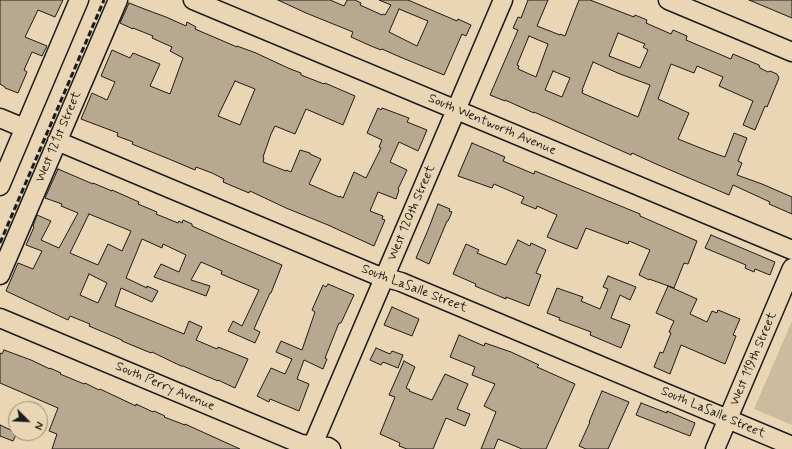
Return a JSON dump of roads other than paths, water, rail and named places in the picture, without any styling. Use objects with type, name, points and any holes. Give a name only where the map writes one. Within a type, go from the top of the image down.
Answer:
[{"type":"street","points":[[0,186],[79,0]]},
{"type":"street","name":"West 121st Street","points":[[0,275],[118,0]]},
{"type":"street","name":"South Wentworth Avenue","points":[[193,0],[792,250]]},
{"type":"street","name":"West 120th Street","points":[[312,447],[504,0]]},
{"type":"street","points":[[668,0],[792,52]]},
{"type":"street","points":[[0,118],[24,128]]},
{"type":"street","name":"South LaSalle Street","points":[[57,142],[363,270],[401,282],[792,446]]},
{"type":"street","name":"West 119th Street","points":[[715,449],[792,268]]},
{"type":"street","name":"South Perry Avenue","points":[[0,318],[301,444],[312,447],[328,447],[332,449]]},
{"type":"railway","points":[[0,243],[104,0]]}]
